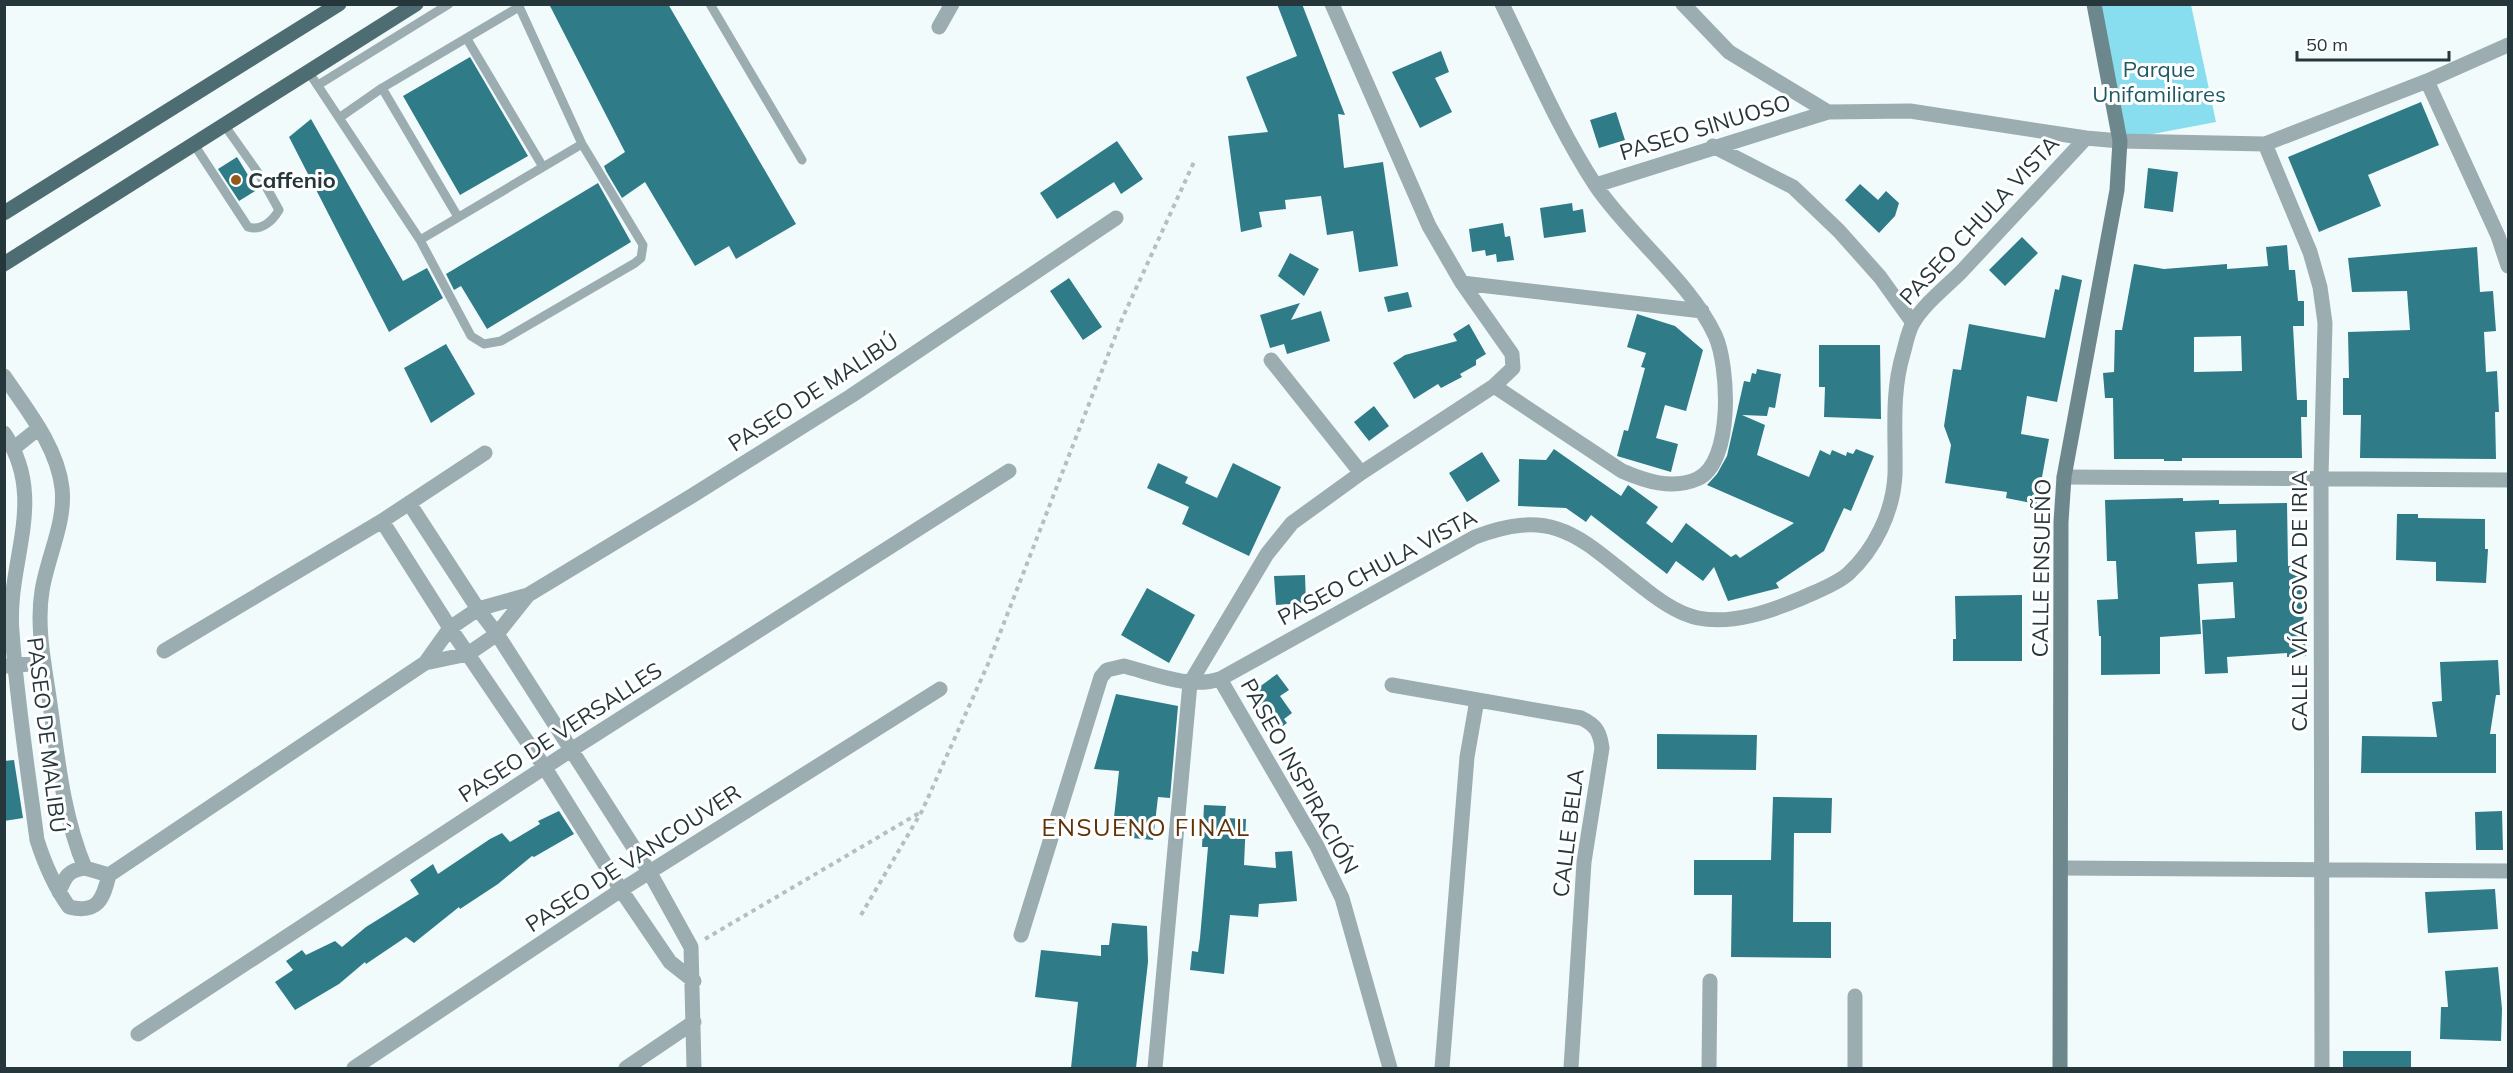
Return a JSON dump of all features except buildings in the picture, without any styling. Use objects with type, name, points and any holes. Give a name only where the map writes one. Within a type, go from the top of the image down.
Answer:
[{"type":"main road","points":[[4,213],[339,4]]},
{"type":"main road","points":[[4,264],[225,126],[314,79],[416,4]]},
{"type":"street","points":[[939,27],[952,4]]},
{"type":"street","points":[[1155,1068],[1190,683],[1225,620],[1273,546],[1292,523],[1361,473],[1494,386],[1513,368],[1512,354],[1462,283],[1429,226],[1332,4]]},
{"type":"street","points":[[1494,386],[1622,471],[1646,481],[1666,484],[1698,478],[1709,469],[1718,449],[1726,395],[1716,336],[1702,311],[1620,217],[1596,185],[1556,113],[1502,4]]},
{"type":"street","name":"PASEO SINUOSO","points":[[1683,4],[1729,52],[1828,112]]},
{"type":"street","name":"CALLE ENSUEÑO","points":[[2060,1068],[2061,522],[2064,477],[2117,190],[2120,141],[2094,4]]},
{"type":"street","points":[[2265,144],[2427,81],[2508,45]]},
{"type":"street","points":[[2427,81],[2498,236],[2508,266]]},
{"type":"street","name":"PASEO SINUOSO","points":[[1596,185],[1713,146],[1828,112],[1910,111],[2086,138],[2120,141],[2265,144]]},
{"type":"street","name":"PASEO CHULA VISTA","points":[[1213,681],[1475,537],[1502,527],[1522,523],[1545,524],[1562,530],[1599,552],[1654,597],[1676,610],[1697,618],[1722,620],[1744,617],[1795,601],[1847,575],[1880,534],[1891,503],[1895,477],[1894,396],[1899,367],[1913,323],[2086,138]]},
{"type":"street","name":"CALLE VÍA COVA DE IRIA","points":[[2265,144],[2310,252],[2320,287],[2325,323],[2321,477],[2322,1068]]},
{"type":"street","points":[[1713,146],[1793,187],[1839,231],[1873,269],[1913,323]]},
{"type":"street","name":"PASEO DE MALIBÚ","points":[[4,433],[14,448],[26,491],[26,514],[12,594],[10,666],[36,840],[58,892],[69,907],[83,911],[94,907],[104,894],[109,875],[425,663],[450,628],[478,609],[528,595],[851,396],[1116,218]]},
{"type":"street","points":[[1462,283],[1702,311]]},
{"type":"street","points":[[1271,360],[1361,473]]},
{"type":"street","name":"PASEO DE MALIBÚ","points":[[4,376],[39,428],[58,465],[62,490],[60,515],[42,591],[41,622],[44,663],[65,808],[70,829],[85,868]]},
{"type":"street","points":[[14,448],[39,428]]},
{"type":"street","points":[[164,651],[382,521],[485,453]]},
{"type":"street","name":"PASEO DE VERSALLES","points":[[138,1034],[571,750],[1009,471]]},
{"type":"street","points":[[2064,477],[2508,480]]},
{"type":"street","points":[[409,503],[478,609],[497,634],[650,873],[691,947],[694,1068]]},
{"type":"street","points":[[382,521],[450,628],[545,768],[621,890],[670,962],[693,981]]},
{"type":"street","name":"PASEO DE MALIBÚ","points":[[425,663],[468,654],[497,634],[528,595]]},
{"type":"street","points":[[10,666],[44,663]]},
{"type":"street","points":[[1021,935],[1101,677],[1107,670],[1124,666],[1190,683],[1213,681]]},
{"type":"street","name":"PASEO INSPIRACIÓN","points":[[1213,681],[1317,846],[1342,898],[1390,1068]]},
{"type":"street","name":"CALLE BELA","points":[[1392,685],[1581,718],[1593,724],[1600,733],[1602,748],[1584,862],[1570,1068]]},
{"type":"street","name":"PASEO DE VANCOUVER","points":[[354,1068],[621,890],[940,689]]},
{"type":"street","points":[[1442,1068],[1467,757],[1476,700]]},
{"type":"street","points":[[58,892],[65,875],[75,869],[85,868],[109,875]]},
{"type":"street","points":[[2061,868],[2508,871]]},
{"type":"street","points":[[1708,1068],[1710,981]]},
{"type":"street","points":[[1855,996],[1855,1068]]},
{"type":"street","points":[[626,1068],[694,1022]]},
{"type":"lane","points":[[339,118],[382,88],[467,39],[518,6],[582,144],[643,245],[641,258],[501,342],[484,344],[471,336],[420,240],[339,118],[314,79],[449,4]]},
{"type":"lane","points":[[710,4],[802,160]]},
{"type":"lane","points":[[467,39],[543,167]]},
{"type":"lane","points":[[382,88],[458,217]]},
{"type":"lane","points":[[195,146],[248,227],[258,228],[266,225],[279,210],[273,195],[225,126]]},
{"type":"lane","points":[[420,240],[582,144]]},
{"type":"path","points":[[861,915],[922,811],[988,664],[1122,320],[1194,162]]},
{"type":"path","points":[[691,947],[922,811]]},
{"type":"green space","name":"Parque Unifamiliares","points":[[2095,5],[2191,5],[2216,122],[2121,140]]},
{"type":"place","name":"Caffenio","points":[[236,180]]},
{"type":"district","name":"ENSUENO FINAL","points":[[1146,827]]}]
